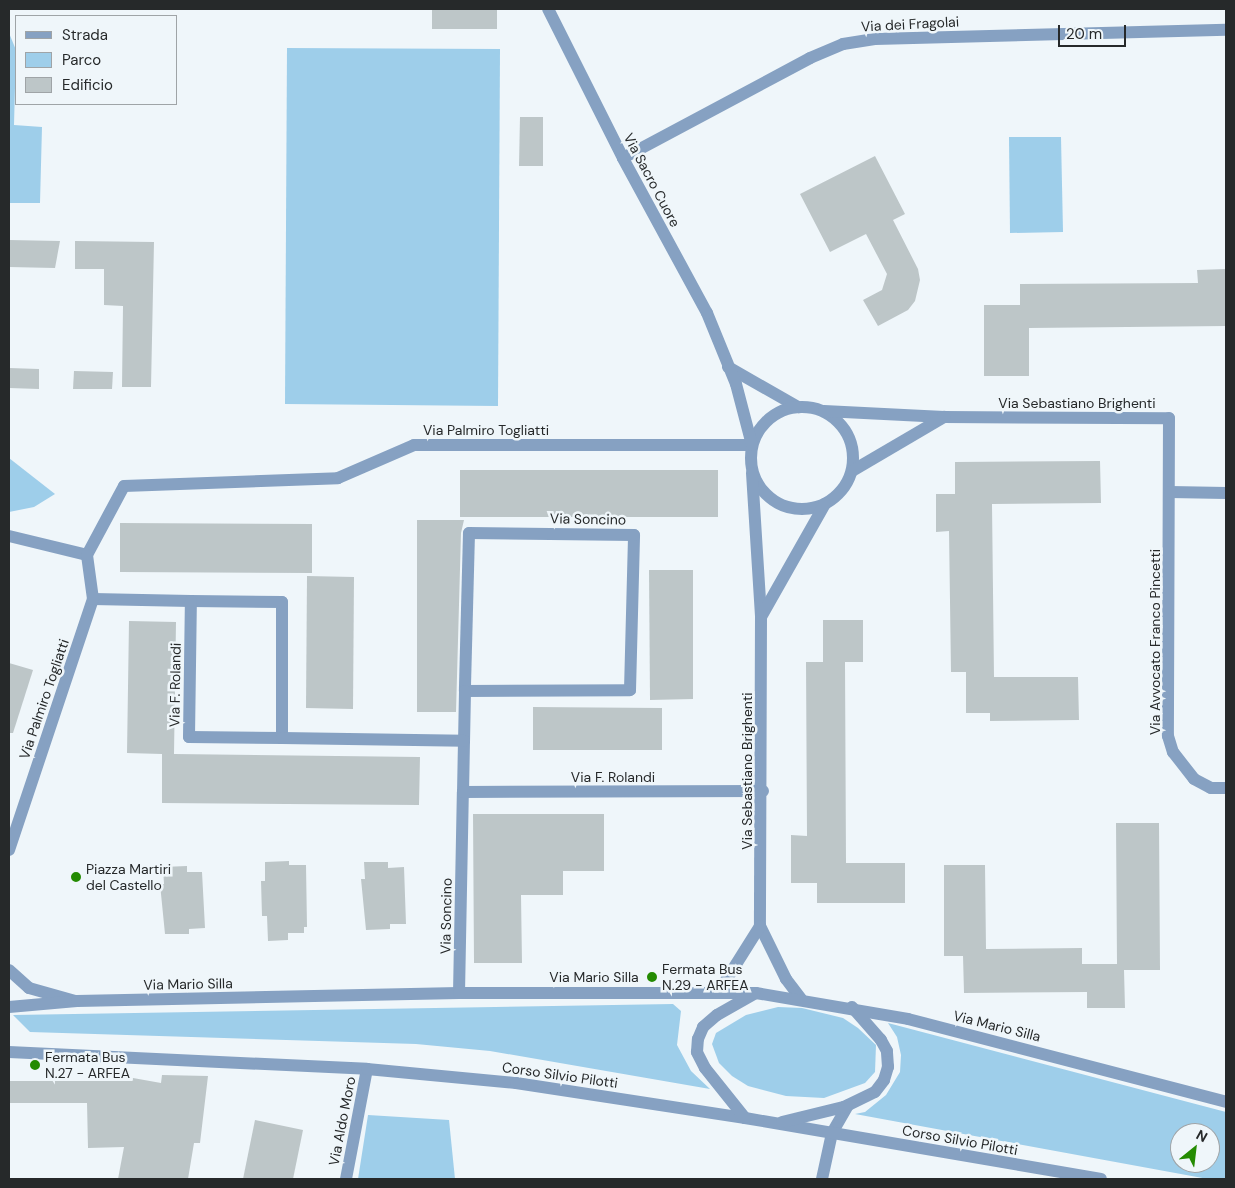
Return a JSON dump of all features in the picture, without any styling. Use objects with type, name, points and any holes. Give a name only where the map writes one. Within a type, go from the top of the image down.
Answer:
[{"type":"street","name":"Via Sacro Cuore","points":[[548,9],[623,158],[707,313],[728,366],[752,445]]},
{"type":"street","name":"Via dei Fragolai","points":[[623,158],[784,71],[843,44],[875,39],[1226,30]]},
{"type":"street","points":[[728,366],[798,407],[824,412],[841,425],[852,444],[852,471]]},
{"type":"street","points":[[798,407],[774,415],[760,427],[752,445],[752,472],[769,498],[796,510],[826,504]]},
{"type":"street","name":"Via Sebastiano Brighenti","points":[[824,412],[944,417],[1169,418],[1170,492]]},
{"type":"street","points":[[761,617],[826,504],[838,495],[852,471],[944,417]]},
{"type":"street","name":"Via Palmiro Togliatti","points":[[9,850],[93,599],[87,555],[124,486],[338,478],[414,446],[752,445]]},
{"type":"street","name":"Via Sebastiano Brighenti","points":[[752,472],[761,617],[763,792],[760,926]]},
{"type":"street","points":[[1170,492],[1226,493]]},
{"type":"street","name":"Via Avvocato Franco Pincetti","points":[[1170,492],[1168,736],[1173,752],[1194,779],[1211,788],[1226,788]]},
{"type":"street","name":"Via Soncino","points":[[459,993],[465,690],[469,533],[634,534],[630,690],[465,690]]},
{"type":"street","points":[[9,536],[87,555]]},
{"type":"street","points":[[93,599],[282,602],[282,738]]},
{"type":"street","name":"Via F. Rolandi","points":[[191,601],[189,737],[464,741]]},
{"type":"street","name":"Via F. Rolandi","points":[[463,792],[763,792]]},
{"type":"street","points":[[718,993],[760,926]]},
{"type":"street","points":[[760,926],[786,980],[801,999]]},
{"type":"street","points":[[9,970],[28,988],[78,1001]]},
{"type":"street","name":"Via Mario Silla","points":[[9,1008],[78,1001],[459,993],[756,993],[852,1007],[980,1036],[1226,1102]]},
{"type":"street","points":[[746,1118],[705,1068],[697,1052],[698,1040],[703,1027],[717,1015],[756,993]]},
{"type":"street","points":[[778,1123],[848,1105],[875,1092],[888,1067],[887,1051],[881,1040],[852,1007]]},
{"type":"street","name":"Corso Silvio Pilotti","points":[[10,1050],[367,1069],[516,1083],[778,1123],[1101,1179]]},
{"type":"street","name":"Via Aldo Moro","points":[[346,1179],[367,1069]]},
{"type":"street","points":[[822,1179],[832,1133],[848,1105]]},
{"type":"green space","points":[[9,33],[15,48],[14,125],[42,127],[40,203],[9,203]]},
{"type":"green space","points":[[287,48],[500,49],[498,406],[285,404]]},
{"type":"green space","points":[[1009,137],[1061,137],[1063,232],[1010,233]]},
{"type":"green space","points":[[9,458],[55,494],[34,507],[9,512]]},
{"type":"green space","points":[[673,1004],[681,1011],[677,1045],[691,1071],[710,1089],[490,1051],[416,1044],[30,1032],[13,1015]]},
{"type":"green space","points":[[778,1007],[802,1008],[843,1018],[858,1028],[876,1045],[875,1072],[865,1083],[824,1098],[786,1096],[748,1086],[732,1076],[719,1063],[712,1044],[716,1033],[746,1015]]},
{"type":"green space","points":[[888,1023],[1226,1112],[1226,1179],[1208,1179],[1175,1173],[1220,1173],[1220,1123],[1170,1123],[1170,1172],[855,1114],[865,1112],[886,1095],[900,1072],[901,1055],[897,1037]]},
{"type":"green space","points":[[368,1115],[449,1120],[455,1179],[358,1179]]},
{"type":"building","points":[[432,9],[497,9],[497,29],[432,29]]},
{"type":"building","points":[[520,117],[543,117],[543,166],[519,166]]},
{"type":"building","points":[[875,156],[905,214],[893,220],[918,269],[920,280],[915,301],[908,310],[878,326],[863,300],[882,290],[887,274],[866,234],[830,252],[800,194]]},
{"type":"building","points":[[9,240],[60,241],[55,268],[9,267]]},
{"type":"building","points":[[75,241],[154,242],[151,387],[122,387],[123,306],[104,305],[104,269],[75,269]]},
{"type":"building","points":[[1226,269],[1226,326],[1029,328],[1029,376],[984,376],[984,305],[1020,305],[1020,284],[1198,283],[1197,270]]},
{"type":"building","points":[[9,368],[39,369],[39,389],[9,388]]},
{"type":"building","points":[[74,371],[113,372],[112,389],[73,389]]},
{"type":"building","points":[[1100,461],[1101,503],[992,504],[994,677],[1078,677],[1079,720],[990,721],[990,713],[966,713],[966,672],[951,672],[949,531],[936,532],[936,494],[955,494],[955,462]]},
{"type":"building","points":[[460,470],[718,470],[718,517],[460,517]]},
{"type":"building","points":[[417,520],[464,520],[461,533],[456,712],[417,712]]},
{"type":"building","points":[[120,523],[312,524],[312,573],[120,572]]},
{"type":"building","points":[[649,570],[693,570],[693,699],[650,700]]},
{"type":"building","points":[[307,576],[354,577],[353,709],[306,708]]},
{"type":"building","points":[[823,620],[863,620],[863,662],[845,662],[846,863],[905,863],[905,903],[817,903],[817,883],[791,883],[791,835],[807,836],[806,662],[823,662]]},
{"type":"building","points":[[129,621],[176,622],[174,754],[420,757],[419,805],[162,803],[162,754],[127,753]]},
{"type":"building","points":[[9,663],[33,670],[13,733],[9,733]]},
{"type":"building","points":[[533,707],[662,708],[662,750],[533,750]]},
{"type":"building","points":[[473,814],[604,814],[604,871],[563,871],[563,895],[521,895],[522,963],[474,963]]},
{"type":"building","points":[[1116,823],[1159,823],[1160,970],[1124,970],[1125,1008],[1087,1008],[1087,992],[964,993],[963,956],[944,956],[944,865],[985,865],[986,949],[1082,948],[1082,964],[1117,964]]},
{"type":"building","points":[[289,861],[289,865],[306,865],[307,927],[304,927],[304,933],[288,933],[288,940],[268,941],[267,916],[262,916],[261,881],[265,881],[265,862]]},
{"type":"building","points":[[364,862],[388,862],[388,868],[404,867],[406,924],[390,924],[390,929],[366,930],[361,879],[365,879]]},
{"type":"building","points":[[187,866],[187,872],[202,872],[205,928],[189,929],[189,934],[165,934],[160,884],[164,884],[163,867]]},
{"type":"building","points":[[162,1075],[208,1076],[200,1143],[194,1143],[188,1179],[118,1179],[124,1147],[88,1148],[87,1103],[9,1103],[9,1081],[132,1081],[133,1078],[161,1083]]},
{"type":"building","points":[[255,1120],[303,1130],[293,1179],[243,1179]]},
{"type":"place","name":"Piazza Martiri del Castello","points":[[76,877]]},
{"type":"place","name":"Fermata Bus N.29 - ARFEA","points":[[652,977]]},
{"type":"place","name":"Fermata Bus N.27 - ARFEA","points":[[35,1065]]}]
